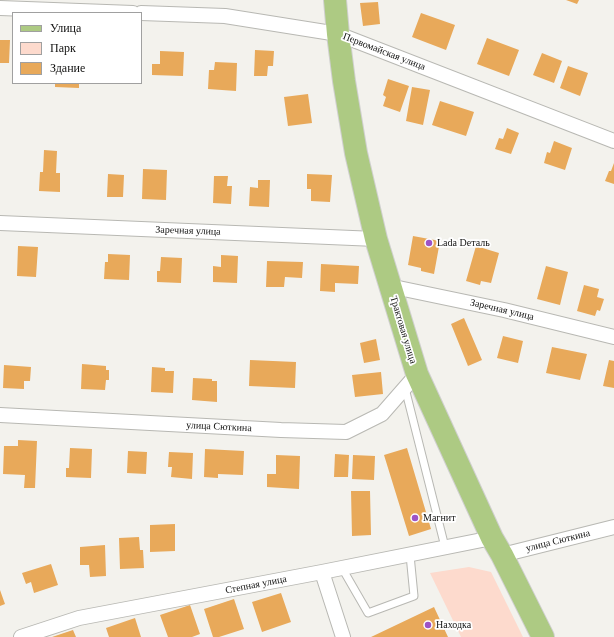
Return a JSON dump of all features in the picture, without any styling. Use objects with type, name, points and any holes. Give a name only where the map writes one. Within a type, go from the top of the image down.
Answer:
[{"type":"main road","name":"Трактовая улица","points":[[335,0],[344,81],[356,153],[376,239],[390,286],[411,381],[543,637]]},
{"type":"street","points":[[0,8],[106,12]]},
{"type":"street","name":"Первомайская улица","points":[[142,13],[225,16],[338,34],[614,141]]},
{"type":"street","name":"Заречная улица","points":[[0,223],[376,239]]},
{"type":"street","name":"Заречная улица","points":[[390,286],[504,310],[614,337]]},
{"type":"street","name":"улица Сюткина","points":[[0,415],[346,432],[382,414],[411,381]]},
{"type":"street","name":"улица Сюткина","points":[[497,547],[614,527]]},
{"type":"street","name":"Степная улица","points":[[21,637],[79,618],[445,547],[497,547]]},
{"type":"street","points":[[322,572],[343,637]]},
{"type":"lane","points":[[411,381],[445,547]]},
{"type":"lane","points":[[342,568],[368,613],[414,596],[410,554]]},
{"type":"green space","points":[[469,567],[491,572],[523,637],[461,637],[430,573]]},
{"type":"building","points":[[566,0],[579,0],[577,4]]},
{"type":"building","points":[[378,2],[380,24],[363,26],[360,3]]},
{"type":"building","points":[[421,13],[455,25],[446,50],[412,37]]},
{"type":"building","points":[[487,38],[519,50],[509,76],[477,64]]},
{"type":"building","points":[[0,40],[10,40],[9,63],[0,63]]},
{"type":"building","points":[[255,50],[274,51],[273,66],[268,66],[267,76],[254,76]]},
{"type":"building","points":[[160,51],[184,52],[183,76],[152,75],[152,64],[160,64]]},
{"type":"building","points":[[542,53],[562,61],[554,83],[533,75]]},
{"type":"building","points":[[215,62],[237,63],[236,91],[208,89],[209,70],[214,70]]},
{"type":"building","points":[[568,66],[588,73],[580,96],[560,88]]},
{"type":"building","points":[[388,79],[409,86],[400,112],[383,106],[386,97],[383,95]]},
{"type":"building","points":[[55,84],[79,84],[79,88],[55,87]]},
{"type":"building","points":[[412,87],[430,90],[423,125],[406,121]]},
{"type":"building","points":[[308,94],[312,123],[288,126],[284,97]]},
{"type":"building","points":[[440,101],[474,112],[466,136],[432,125]]},
{"type":"building","points":[[507,128],[519,133],[511,154],[495,149],[499,138],[503,139]]},
{"type":"building","points":[[554,141],[572,148],[565,170],[544,163],[547,152],[550,153]]},
{"type":"building","points":[[44,150],[57,151],[56,173],[60,173],[60,192],[39,191],[40,172],[43,172]]},
{"type":"building","points":[[614,163],[614,184],[605,181]]},
{"type":"building","points":[[143,169],[167,170],[166,200],[142,199]]},
{"type":"building","points":[[108,174],[124,175],[123,197],[107,197]]},
{"type":"building","points":[[307,174],[332,175],[330,202],[311,201],[311,189],[307,189]]},
{"type":"building","points":[[214,176],[228,176],[227,186],[232,186],[231,204],[213,203]]},
{"type":"building","points":[[258,180],[270,180],[269,207],[249,206],[250,187],[258,188]]},
{"type":"building","points":[[413,236],[440,241],[434,274],[421,271],[421,268],[408,265]]},
{"type":"building","points":[[18,246],[38,247],[36,277],[17,276]]},
{"type":"building","points":[[476,246],[499,253],[491,283],[481,281],[480,285],[466,281]]},
{"type":"building","points":[[108,254],[130,255],[129,280],[104,279],[105,262],[108,262]]},
{"type":"building","points":[[221,255],[238,256],[237,283],[213,282],[213,266],[221,267]]},
{"type":"building","points":[[161,257],[182,258],[181,283],[157,282],[157,271],[160,271]]},
{"type":"building","points":[[267,261],[303,262],[302,278],[285,277],[284,287],[266,287]]},
{"type":"building","points":[[321,264],[359,266],[358,284],[335,283],[335,292],[320,291]]},
{"type":"building","points":[[546,266],[568,272],[560,305],[537,299]]},
{"type":"building","points":[[584,285],[599,289],[597,297],[604,299],[600,311],[597,310],[595,316],[577,311]]},
{"type":"building","points":[[464,318],[482,360],[468,366],[451,324]]},
{"type":"building","points":[[503,336],[523,341],[518,363],[497,358]]},
{"type":"building","points":[[376,339],[380,360],[364,363],[360,343]]},
{"type":"building","points":[[552,347],[587,354],[580,380],[546,373]]},
{"type":"building","points":[[250,360],[296,362],[295,388],[249,386]]},
{"type":"building","points":[[609,360],[614,361],[614,388],[603,386]]},
{"type":"building","points":[[82,364],[106,366],[106,370],[109,370],[109,380],[106,380],[105,390],[81,389]]},
{"type":"building","points":[[4,365],[31,367],[30,381],[24,381],[24,389],[3,388]]},
{"type":"building","points":[[152,367],[165,368],[165,371],[174,371],[173,393],[151,392]]},
{"type":"building","points":[[381,372],[383,394],[355,397],[352,375]]},
{"type":"building","points":[[193,378],[212,379],[212,381],[217,381],[217,402],[192,400]]},
{"type":"building","points":[[18,440],[37,441],[35,488],[24,488],[25,475],[3,474],[4,446],[18,446]]},
{"type":"building","points":[[70,448],[92,449],[91,478],[66,477],[66,468],[69,468]]},
{"type":"building","points":[[407,448],[431,529],[409,536],[384,455]]},
{"type":"building","points":[[205,449],[244,451],[243,475],[218,474],[218,478],[204,477]]},
{"type":"building","points":[[128,451],[147,452],[146,474],[127,473]]},
{"type":"building","points":[[169,452],[193,453],[192,479],[171,477],[172,467],[168,467]]},
{"type":"building","points":[[335,454],[349,455],[348,477],[334,477]]},
{"type":"building","points":[[276,455],[300,456],[299,489],[267,487],[267,474],[276,474]]},
{"type":"building","points":[[353,455],[375,456],[374,480],[352,479]]},
{"type":"building","points":[[351,491],[370,491],[371,535],[352,536]]},
{"type":"building","points":[[175,524],[175,551],[150,552],[150,525]]},
{"type":"building","points":[[139,537],[140,550],[143,550],[144,568],[120,569],[119,538]]},
{"type":"building","points":[[105,545],[106,576],[90,577],[89,565],[80,565],[80,547]]},
{"type":"building","points":[[51,564],[58,585],[34,593],[31,582],[26,584],[22,573]]},
{"type":"building","points":[[0,590],[5,604],[0,606]]},
{"type":"building","points":[[281,593],[291,622],[262,632],[252,602]]},
{"type":"building","points":[[234,599],[244,629],[219,637],[213,637],[204,609]]},
{"type":"building","points":[[190,605],[200,634],[192,637],[168,637],[160,615]]},
{"type":"building","points":[[434,607],[448,637],[371,637]]},
{"type":"building","points":[[135,618],[141,637],[109,637],[106,628]]},
{"type":"building","points":[[73,630],[76,637],[52,637]]},
{"type":"place","name":"Lada Dеталь","points":[[429,243]]},
{"type":"place","name":"Магнит","points":[[415,518]]},
{"type":"place","name":"Находка","points":[[428,625]]}]
